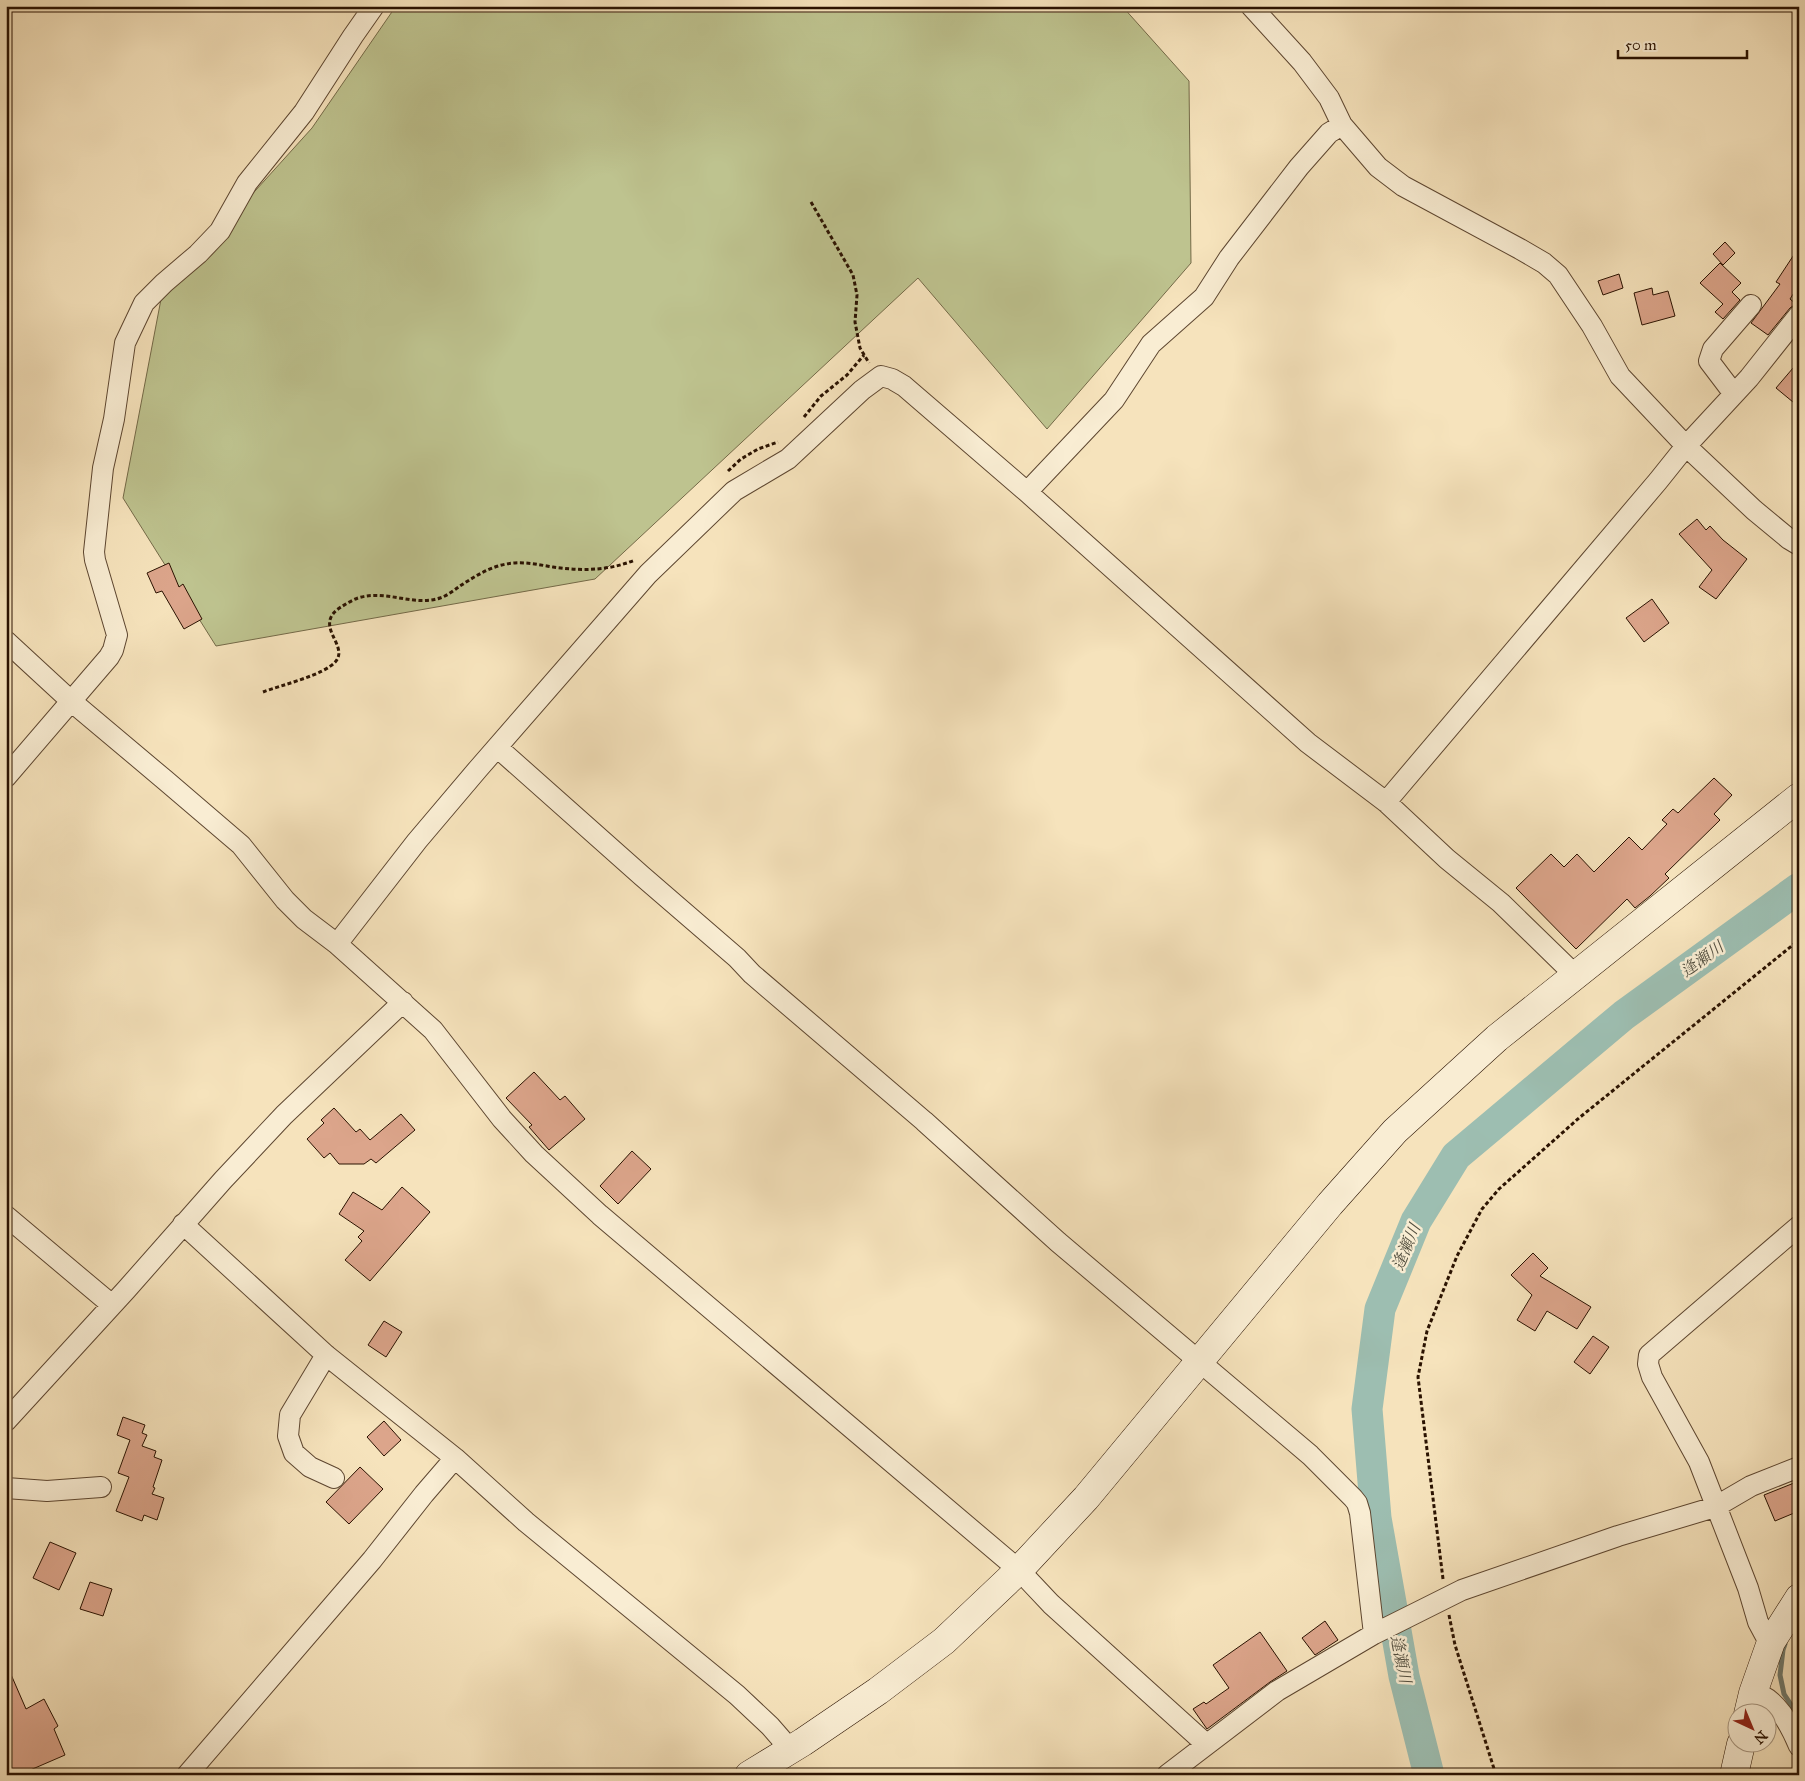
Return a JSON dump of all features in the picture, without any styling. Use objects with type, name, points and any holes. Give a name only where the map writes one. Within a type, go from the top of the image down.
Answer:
[{"type":"street","points":[[6,777],[109,657],[116,642],[116,629],[97,568],[94,552],[103,468],[114,419],[124,343],[135,318],[144,303],[198,254],[220,231],[248,182],[304,112],[374,6]]},
{"type":"street","points":[[1251,6],[1302,62],[1329,98],[1342,125],[1369,158],[1394,181],[1520,249],[1558,275],[1592,326],[1620,376],[1686,446],[1754,510],[1795,537]]},
{"type":"street","points":[[1027,492],[1114,400],[1151,344],[1204,297],[1229,258],[1299,167],[1329,133],[1342,125]]},
{"type":"street","points":[[1734,394],[1709,361],[1713,349],[1751,306]]},
{"type":"street","points":[[1386,802],[1686,446],[1749,378],[1799,315]]},
{"type":"street","points":[[337,944],[417,841],[648,574],[734,491],[788,459],[862,390],[881,376],[892,379],[904,386],[1027,492],[1308,743],[1386,802],[1447,859],[1500,903],[1575,974]]},
{"type":"street","points":[[6,641],[71,701],[240,845],[285,900],[304,919],[337,944],[433,1030],[502,1118],[534,1154],[600,1215],[1019,1570],[1051,1604],[1206,1744]]},
{"type":"street","points":[[498,748],[737,958],[752,974],[924,1121],[1058,1242],[1310,1455],[1357,1503],[1374,1634]]},
{"type":"street","points":[[749,1775],[878,1691],[944,1641],[1019,1570],[1086,1498],[1330,1204],[1395,1131],[1497,1038],[1575,974],[1799,798]]},
{"type":"street","points":[[6,1421],[284,1115],[403,1002]]},
{"type":"street","points":[[6,1216],[112,1305]]},
{"type":"street","points":[[183,1224],[326,1355],[455,1458],[526,1522],[737,1695],[770,1726],[790,1750]]},
{"type":"street","points":[[1771,1642],[1765,1636],[1758,1622],[1748,1588],[1699,1462],[1652,1377],[1648,1364],[1649,1355],[1799,1226]]},
{"type":"street","points":[[326,1355],[290,1415],[288,1436],[294,1453],[310,1467],[334,1478]]},
{"type":"street","points":[[187,1775],[372,1560],[455,1458]]},
{"type":"street","points":[[1166,1775],[1277,1691],[1374,1634],[1443,1599],[1462,1590],[1618,1536],[1715,1507],[1751,1486],[1799,1467]]},
{"type":"street","points":[[6,1488],[47,1491],[101,1487]]},
{"type":"street","points":[[1751,1703],[1771,1642],[1799,1598]]},
{"type":"street","points":[[1751,1703],[1759,1694],[1768,1700],[1785,1718],[1799,1746]]},
{"type":"street","points":[[1734,1775],[1739,1754]]},
{"type":"path","points":[[811,202],[853,275],[858,295],[855,322],[860,348],[881,376]]},
{"type":"path","points":[[799,424],[813,405],[848,375],[864,355]]},
{"type":"path","points":[[728,472],[741,459],[785,437]]},
{"type":"path","points":[[263,692],[326,670],[337,660],[339,655],[338,646],[329,624],[331,617],[336,610],[357,598],[383,594],[423,601],[434,600],[442,598],[481,573],[500,565],[521,562],[566,568],[606,569],[625,564],[642,554]]},
{"type":"path","points":[[1496,1775],[1443,1599],[1418,1377],[1427,1331],[1457,1256],[1482,1209],[1498,1189],[1579,1118],[1799,940]]},
{"type":"green space","points":[[396,6],[1122,6],[1189,81],[1191,263],[1047,429],[918,278],[595,579],[216,646],[123,498],[162,294],[312,128]]},
{"type":"building","points":[[1725,242],[1735,253],[1723,265],[1713,254]]},
{"type":"building","points":[[1799,247],[1799,285],[1790,299],[1796,304],[1790,308],[1768,335],[1751,323],[1780,284],[1776,282]]},
{"type":"building","points":[[1720,263],[1741,283],[1732,292],[1740,300],[1723,319],[1715,312],[1723,304],[1700,283]]},
{"type":"building","points":[[1619,274],[1623,288],[1603,295],[1598,281]]},
{"type":"building","points":[[1652,288],[1653,295],[1668,291],[1675,316],[1642,325],[1634,293]]},
{"type":"building","points":[[1799,361],[1799,407],[1776,388]]},
{"type":"building","points":[[1697,519],[1706,530],[1710,526],[1723,540],[1747,559],[1716,599],[1699,587],[1712,570],[1679,534]]},
{"type":"building","points":[[169,563],[179,587],[183,584],[202,619],[184,629],[162,591],[156,593],[147,573]]},
{"type":"building","points":[[1652,599],[1669,623],[1644,642],[1626,618]]},
{"type":"building","points":[[1714,778],[1732,795],[1714,814],[1720,820],[1665,874],[1669,878],[1650,896],[1635,908],[1627,899],[1576,949],[1516,888],[1551,854],[1564,867],[1577,854],[1594,872],[1629,837],[1642,850],[1667,824],[1662,820],[1673,809],[1678,813]]},
{"type":"building","points":[[534,1072],[560,1100],[565,1096],[585,1119],[549,1150],[529,1127],[532,1125],[506,1098]]},
{"type":"building","points":[[334,1108],[356,1132],[360,1129],[370,1140],[401,1114],[415,1130],[376,1163],[371,1159],[364,1164],[339,1164],[330,1153],[324,1158],[307,1139],[324,1123],[321,1120]]},
{"type":"building","points":[[632,1151],[651,1169],[618,1204],[600,1186]]},
{"type":"building","points":[[402,1187],[430,1212],[370,1281],[345,1260],[362,1241],[358,1237],[364,1231],[339,1214],[353,1192],[382,1210]]},
{"type":"building","points":[[1533,1253],[1548,1268],[1540,1276],[1591,1307],[1577,1329],[1547,1311],[1535,1331],[1517,1320],[1532,1295],[1511,1275]]},
{"type":"building","points":[[384,1321],[402,1332],[386,1357],[368,1345]]},
{"type":"building","points":[[1593,1336],[1609,1347],[1590,1374],[1574,1362]]},
{"type":"building","points":[[123,1417],[145,1425],[142,1433],[147,1435],[142,1446],[156,1451],[154,1457],[162,1460],[152,1494],[164,1498],[157,1520],[144,1515],[142,1521],[116,1511],[129,1477],[118,1473],[130,1440],[117,1435]]},
{"type":"building","points":[[384,1421],[401,1440],[384,1456],[367,1437]]},
{"type":"building","points":[[360,1467],[383,1489],[349,1524],[326,1502]]},
{"type":"building","points":[[1799,1481],[1799,1511],[1775,1521],[1764,1495]]},
{"type":"building","points":[[50,1542],[76,1553],[59,1590],[33,1578]]},
{"type":"building","points":[[90,1582],[112,1589],[103,1616],[80,1609]]},
{"type":"building","points":[[1325,1621],[1338,1640],[1315,1655],[1302,1638]]},
{"type":"building","points":[[1260,1632],[1287,1671],[1207,1729],[1193,1709],[1204,1702],[1206,1704],[1229,1688],[1213,1665]]},
{"type":"building","points":[[6,1663],[26,1709],[44,1699],[58,1726],[54,1729],[65,1755],[28,1771],[29,1775],[6,1775]]},
{"type":"waterway","name":"逢瀬川","points":[[1429,1775],[1404,1676],[1376,1518],[1367,1409],[1380,1309],[1416,1221],[1456,1156],[1624,1015],[1799,888]]},
{"type":"waterway","points":[[1785,1644],[1780,1675],[1784,1694],[1799,1717]]}]
